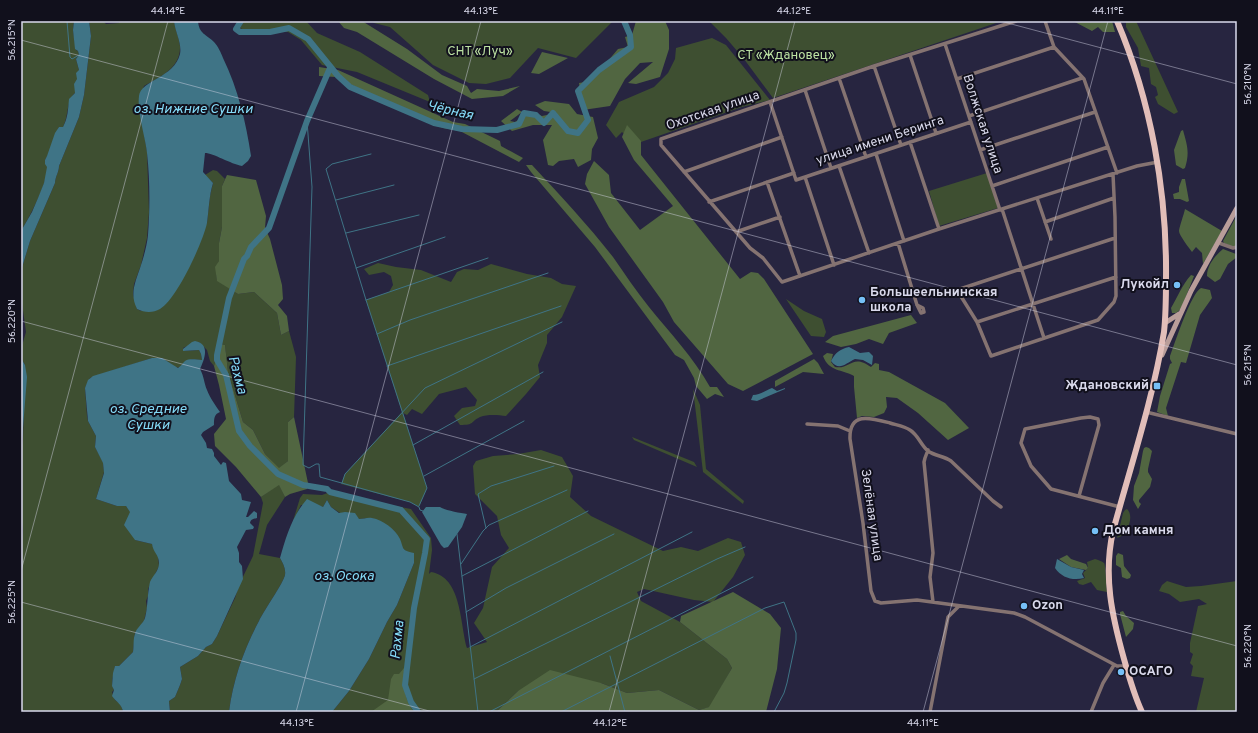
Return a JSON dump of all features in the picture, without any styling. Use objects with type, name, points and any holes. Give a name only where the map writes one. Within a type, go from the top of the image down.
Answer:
[{"type":"main road","points":[[1117,21],[1139,83],[1158,162],[1166,247],[1166,310],[1158,363],[1111,544],[1109,592],[1114,624],[1136,698],[1142,712]]},
{"type":"street","name":"Охотская улица","points":[[684,172],[661,145],[661,139],[874,66],[1016,21]]},
{"type":"street","points":[[1045,21],[1054,47],[1084,80],[1117,173]]},
{"type":"street","name":"Волжская улица","points":[[945,44],[1044,338]]},
{"type":"street","points":[[956,79],[1054,47]]},
{"type":"street","points":[[910,55],[936,133]]},
{"type":"street","points":[[874,66],[901,145]]},
{"type":"street","points":[[840,78],[866,157]]},
{"type":"street","points":[[969,116],[1082,78]]},
{"type":"street","points":[[805,90],[831,168]]},
{"type":"street","points":[[709,202],[794,173],[770,102]]},
{"type":"street","points":[[980,150],[1095,112]]},
{"type":"street","name":"улица имени Беринга","points":[[794,173],[796,180],[971,122]]},
{"type":"street","points":[[782,137],[684,172],[750,248],[763,258],[782,282],[939,229],[1137,166],[1158,162]]},
{"type":"street","points":[[910,142],[939,229]]},
{"type":"street","points":[[992,186],[1108,147]]},
{"type":"street","points":[[876,154],[904,241]]},
{"type":"street","points":[[840,166],[869,253]]},
{"type":"street","points":[[1113,174],[1114,198],[1116,277],[1115,299],[1098,320],[991,356],[977,322],[957,290],[1115,238]]},
{"type":"street","points":[[805,177],[834,265]]},
{"type":"street","points":[[768,182],[800,276]]},
{"type":"street","points":[[1037,198],[1051,239]]},
{"type":"street","points":[[1045,222],[1114,198]]},
{"type":"street","points":[[1158,363],[1178,315],[1237,208]]},
{"type":"street","points":[[736,232],[780,217]]},
{"type":"street","points":[[898,243],[917,304]]},
{"type":"street","points":[[1218,243],[1233,248],[1237,247]]},
{"type":"street","points":[[977,322],[1116,277]]},
{"type":"street","points":[[1166,310],[1172,316],[1178,315]]},
{"type":"street","points":[[1165,323],[1178,315]]},
{"type":"street","points":[[1146,412],[1237,434]]},
{"type":"street","points":[[1079,496],[1099,425],[1098,419],[1090,417],[1081,418],[1025,429],[1021,443],[1031,466],[1051,489],[1120,507]]},
{"type":"street","points":[[807,424],[838,426],[851,429],[856,420],[863,418],[874,418],[910,430],[928,450],[951,461],[1001,507]]},
{"type":"street","name":"Зелёная улица","points":[[851,429],[850,439],[873,599],[881,603],[916,600],[933,602]]},
{"type":"street","points":[[928,450],[924,462],[933,553],[930,577],[933,602],[1021,615],[1114,665],[1121,667],[1126,666]]},
{"type":"street","points":[[930,712],[948,617],[959,606]]},
{"type":"street","points":[[1091,712],[1103,682],[1114,665]]},
{"type":"green space","points":[[21,21],[74,21],[73,30],[76,50],[78,51],[79,55],[76,59],[79,70],[75,93],[70,100],[65,123],[63,127],[59,127],[45,160],[47,165],[47,173],[42,190],[21,231]]},
{"type":"green space","points":[[89,21],[103,21],[106,24],[119,23],[119,21],[174,21],[180,46],[177,60],[173,66],[163,75],[144,86],[139,101],[147,152],[149,212],[147,238],[141,265],[134,284],[133,294],[137,309],[141,311],[207,223],[213,183],[205,175],[213,170],[217,171],[225,179],[222,186],[222,227],[219,243],[219,261],[216,270],[217,280],[238,294],[254,292],[277,313],[281,335],[289,331],[296,357],[294,417],[288,422],[288,461],[279,469],[265,454],[253,430],[243,422],[228,372],[225,345],[221,344],[214,366],[210,361],[207,350],[199,342],[183,348],[185,351],[199,350],[202,360],[195,359],[187,361],[181,368],[175,367],[162,358],[152,358],[90,378],[85,388],[87,416],[96,436],[95,447],[103,462],[104,472],[96,499],[117,506],[126,506],[130,511],[135,540],[152,544],[158,556],[159,566],[148,589],[146,601],[147,608],[144,621],[135,633],[133,652],[119,666],[115,666],[112,681],[114,690],[112,692],[115,700],[121,706],[123,712],[21,712],[21,553],[23,530],[21,514],[21,453],[23,438],[25,365],[21,358],[21,349],[26,332],[21,296],[21,271],[30,241],[55,183],[59,166],[79,117],[84,95],[91,36]]},
{"type":"green space","points":[[244,21],[306,21],[317,33],[360,52],[428,95],[430,102],[357,72],[322,65],[301,40],[288,32],[244,30],[240,28]]},
{"type":"green space","points":[[338,21],[362,21],[407,49],[442,75],[467,86],[471,93],[477,89],[499,91],[520,86],[503,96],[472,99],[434,79],[357,32],[344,28]]},
{"type":"green space","name":"СНТ «Луч»","points":[[372,21],[613,21],[576,58],[538,48],[510,78],[486,84],[469,83],[433,65],[390,27],[374,23]]},
{"type":"green space","points":[[636,21],[665,21],[669,30],[669,49],[660,77],[636,84],[628,83],[653,62],[640,63],[625,79],[610,106],[583,110],[579,83],[591,81],[618,49],[628,47],[625,37],[632,35]]},
{"type":"green space","name":"СТ «Ждановец»","points":[[709,21],[1002,21],[773,98],[744,59]]},
{"type":"green space","points":[[1073,21],[1112,21],[1115,32],[1103,32],[1098,27],[1092,31]]},
{"type":"green space","points":[[1126,21],[1136,21],[1178,112],[1174,114],[1158,104],[1155,97],[1158,95],[1156,87],[1151,84],[1149,68],[1141,66],[1138,48],[1126,27]]},
{"type":"green space","points":[[712,38],[726,45],[770,100],[742,107],[641,142],[633,142],[622,132],[616,138],[606,125],[619,102],[654,87],[668,73],[675,59],[676,48]]},
{"type":"green space","points":[[542,52],[568,58],[539,74],[531,73]]},
{"type":"green space","points":[[319,67],[338,70],[453,122],[465,124],[500,141],[501,146],[523,158],[519,162],[460,131],[443,128],[414,116],[336,77],[319,76]]},
{"type":"green space","points":[[545,101],[569,104],[577,114],[593,117],[598,138],[592,149],[591,160],[578,167],[574,159],[559,161],[553,166],[548,165],[543,140],[552,125],[533,125],[512,131],[501,121],[517,109],[522,112],[510,121],[515,122],[531,112],[542,116],[557,113],[544,111],[535,105]]},
{"type":"green space","points":[[627,125],[641,141],[641,155],[740,279],[751,272],[758,273],[764,279],[813,354],[743,391],[728,384],[674,322],[663,302],[609,227],[585,184],[587,174],[594,161],[609,175],[611,193],[640,230],[673,206],[634,160],[622,137]]},
{"type":"green space","points":[[1183,130],[1188,153],[1187,162],[1185,168],[1183,169],[1176,165],[1174,150],[1181,131]]},
{"type":"green space","points":[[526,165],[532,165],[594,233],[644,301],[689,355],[710,387],[717,387],[724,397],[715,394],[707,399],[696,386],[694,378],[684,360],[675,355],[595,247]]},
{"type":"green space","points":[[987,173],[998,208],[939,226],[929,191]]},
{"type":"green space","points":[[227,175],[256,180],[266,216],[265,228],[270,239],[282,285],[283,299],[278,305],[287,316],[289,331],[281,335],[277,313],[254,292],[238,294],[217,281],[215,267],[219,261],[219,243],[222,227],[222,186]]},
{"type":"green space","points":[[1182,179],[1185,179],[1189,201],[1187,202],[1180,199],[1174,199],[1173,194],[1179,192]]},
{"type":"green space","points":[[1185,209],[1222,231],[1203,264],[1202,253],[1196,247],[1192,252],[1179,233]]},
{"type":"green space","points":[[1237,215],[1237,246],[1233,247],[1224,243],[1223,241]]},
{"type":"green space","points":[[1223,249],[1236,254],[1237,257],[1228,264],[1220,279],[1215,282],[1207,276],[1207,272],[1212,261]]},
{"type":"green space","points":[[378,263],[421,270],[451,282],[457,272],[464,269],[478,270],[491,264],[527,274],[551,278],[562,284],[576,286],[562,317],[547,335],[547,343],[538,365],[540,377],[506,416],[483,416],[470,424],[460,425],[454,416],[462,408],[475,406],[477,400],[466,387],[439,394],[422,414],[412,409],[407,415],[403,413],[427,488],[419,507],[410,502],[341,484],[345,474],[402,412],[366,300],[389,292],[393,285],[391,276],[384,272],[369,275],[364,269]]},
{"type":"green space","points":[[1191,275],[1194,276],[1181,309],[1176,313],[1172,313],[1171,308]]},
{"type":"green space","points":[[1201,288],[1210,290],[1212,298],[1200,315],[1186,363],[1181,362],[1166,408],[1168,416],[1157,412],[1160,396],[1170,364],[1172,363],[1170,356],[1188,308]]},
{"type":"green space","points":[[786,299],[804,311],[822,319],[826,332],[824,337],[811,336]]},
{"type":"green space","points":[[911,315],[917,323],[889,333],[883,344],[869,339],[856,344],[841,347],[825,342],[833,336]]},
{"type":"green space","points":[[221,344],[225,345],[228,372],[243,422],[253,430],[265,454],[279,468],[288,461],[288,422],[294,417],[308,483],[307,489],[285,497],[279,485],[261,497],[236,467],[215,446],[214,434],[226,419],[214,366]]},
{"type":"green space","points":[[827,353],[833,354],[831,362],[835,367],[844,366],[855,362],[865,363],[871,367],[875,363],[879,364],[879,370],[889,372],[945,403],[969,428],[948,440],[918,413],[897,398],[886,397],[887,407],[884,413],[874,417],[862,416],[857,418],[854,376],[832,368],[823,356]]},
{"type":"green space","points":[[814,359],[824,374],[803,372],[775,387],[775,381]]},
{"type":"green space","points":[[693,389],[700,405],[706,469],[744,501],[743,504],[703,472]]},
{"type":"green space","points":[[632,437],[694,462],[697,467],[634,440]]},
{"type":"green space","points":[[1146,447],[1152,451],[1148,472],[1152,479],[1150,487],[1139,500],[1141,504],[1138,509],[1133,500],[1134,486],[1139,473],[1143,451]]},
{"type":"green space","points":[[541,450],[562,457],[573,476],[570,497],[591,516],[663,551],[681,547],[698,551],[728,538],[741,542],[745,555],[733,577],[713,602],[694,600],[644,589],[637,592],[641,601],[680,622],[727,659],[732,668],[710,707],[699,710],[659,690],[627,693],[601,683],[518,691],[496,712],[332,712],[349,691],[369,659],[397,605],[414,563],[407,552],[401,547],[399,539],[394,531],[372,518],[359,519],[340,513],[331,507],[327,500],[323,507],[316,505],[301,505],[293,521],[300,498],[303,494],[322,495],[330,492],[366,501],[411,509],[431,538],[432,550],[429,574],[431,572],[441,576],[449,583],[454,592],[461,615],[467,648],[487,642],[474,623],[483,608],[492,567],[509,548],[501,535],[497,516],[475,494],[473,466],[476,461],[493,456]]},
{"type":"green space","points":[[279,484],[285,497],[267,525],[259,554],[280,558],[285,568],[285,575],[261,617],[244,654],[233,688],[229,712],[170,712],[169,701],[175,697],[182,679],[180,667],[198,656],[206,647],[212,644],[235,598],[239,585],[253,556],[263,503],[261,497]]},
{"type":"green space","points":[[1127,509],[1130,516],[1129,525],[1124,534],[1117,538],[1123,513]]},
{"type":"green space","points":[[1118,553],[1123,555],[1124,566],[1131,575],[1130,578],[1127,579],[1122,577],[1121,568],[1116,565],[1116,556]]},
{"type":"green space","points":[[1067,555],[1071,559],[1086,564],[1088,568],[1086,570],[1071,567],[1059,559]]},
{"type":"green space","points":[[1095,559],[1104,563],[1105,565],[1107,592],[1097,590],[1091,582],[1083,585],[1079,584],[1077,581],[1085,578],[1083,573],[1088,568],[1087,562]]},
{"type":"green space","points":[[1167,581],[1186,587],[1237,581],[1237,712],[1196,712],[1204,678],[1191,676],[1193,666],[1190,663],[1193,654],[1190,652],[1190,643],[1198,606],[1207,604],[1199,599],[1180,602],[1169,594],[1159,591],[1162,585]]},
{"type":"green space","points":[[733,592],[770,614],[781,628],[777,669],[766,712],[496,712],[518,691],[550,670],[601,683],[627,693],[659,690],[699,710],[709,707],[732,668],[727,659],[680,622],[681,616]]},
{"type":"green space","points":[[1123,611],[1134,623],[1133,629],[1126,637],[1120,614],[1120,612]]},
{"type":"green space","points":[[404,668],[404,686],[406,696],[410,707],[414,712],[371,712],[388,700],[391,679],[394,674],[399,674]]},
{"type":"water","points":[[74,21],[89,21],[91,36],[84,95],[79,117],[59,166],[55,183],[30,241],[21,271],[21,231],[32,212],[44,183],[47,167],[45,160],[55,133],[59,127],[63,127],[65,124],[69,99],[75,93],[74,84],[77,79],[76,73],[79,70],[76,59],[79,55],[78,51],[75,49],[73,30]]},
{"type":"water","name":"оз. Нижние Сушки","points":[[174,21],[198,21],[201,31],[214,42],[218,48],[237,94],[247,131],[251,156],[242,166],[205,153],[203,172],[213,183],[205,232],[195,256],[174,294],[160,309],[152,312],[146,312],[137,309],[133,292],[147,243],[149,215],[148,163],[139,110],[139,96],[145,86],[165,74],[177,62],[180,50]]},
{"type":"water","name":"оз. Средние Сушки","points":[[195,341],[203,345],[205,349],[200,369],[208,393],[220,412],[215,415],[214,425],[201,435],[207,448],[212,449],[214,456],[221,465],[223,462],[226,463],[229,481],[241,494],[242,500],[251,502],[246,517],[254,511],[257,513],[257,518],[251,521],[250,523],[254,527],[253,529],[246,530],[237,547],[239,562],[242,566],[243,579],[212,644],[206,647],[198,656],[180,667],[182,679],[175,697],[169,701],[170,712],[123,712],[120,705],[112,696],[114,690],[112,686],[113,673],[115,666],[119,666],[133,652],[134,636],[145,618],[150,582],[158,568],[159,560],[152,544],[135,540],[124,525],[130,512],[126,506],[117,506],[96,499],[104,473],[103,463],[95,447],[96,436],[88,421],[85,388],[88,380],[93,376],[152,358],[162,358],[178,368],[187,360],[202,360],[199,350],[183,351],[183,349]]},
{"type":"water","points":[[849,347],[860,353],[869,352],[873,356],[872,365],[863,360],[855,359],[843,366],[837,366],[831,361],[840,350]]},
{"type":"water","points":[[21,358],[25,365],[27,377],[21,453]]},
{"type":"water","points":[[772,388],[777,391],[785,389],[757,401],[751,400],[753,395]]},
{"type":"water","name":"оз. Осока","points":[[307,499],[323,507],[327,500],[331,507],[339,513],[355,513],[359,519],[370,518],[384,523],[392,528],[398,535],[404,549],[414,553],[414,563],[397,605],[369,659],[349,691],[332,712],[229,712],[233,688],[244,654],[261,617],[284,579],[285,568],[280,558],[287,535],[297,512]]},
{"type":"water","points":[[426,507],[440,507],[467,514],[462,527],[448,547],[444,548],[441,545],[422,512]]},
{"type":"water","points":[[1057,559],[1071,567],[1084,570],[1082,574],[1084,578],[1072,579],[1061,574],[1055,568]]},
{"type":"waterway","points":[[67,21],[70,57],[72,59],[79,55]]},
{"type":"waterway","name":"Чёрная","points":[[241,21],[236,29],[240,32],[270,32],[289,28],[308,39],[338,76],[350,87],[434,123],[462,129],[497,130],[519,124],[524,113],[536,115],[544,123],[553,113],[568,131],[578,133],[588,120],[578,91],[599,70],[631,47],[630,35],[624,21]]},
{"type":"waterway","name":"Рахма","points":[[330,68],[307,121],[269,228],[251,247],[244,259],[229,298],[217,360],[226,375],[239,431],[250,446],[278,474],[303,485],[327,489],[330,492],[401,510],[427,539],[414,608],[405,685],[411,702],[418,712]]},
{"type":"waterway","points":[[307,121],[312,187],[303,465],[309,468],[319,464],[320,477],[410,502],[423,511]]},
{"type":"waterway","points":[[371,154],[332,164],[326,169],[366,300],[427,488],[419,506]]},
{"type":"waterway","points":[[336,200],[394,185]]},
{"type":"waterway","points":[[346,233],[419,215]]},
{"type":"waterway","points":[[356,268],[445,237]]},
{"type":"waterway","points":[[366,300],[488,258]]},
{"type":"waterway","points":[[377,334],[410,320],[548,273]]},
{"type":"waterway","points":[[387,366],[561,306]]},
{"type":"waterway","points":[[342,483],[345,474],[425,388],[562,322]]},
{"type":"waterway","points":[[413,445],[543,372]]},
{"type":"waterway","points":[[424,476],[524,421]]},
{"type":"waterway","points":[[486,528],[478,494],[491,486],[554,466]]},
{"type":"waterway","points":[[461,564],[483,531],[489,525],[567,490]]},
{"type":"waterway","points":[[462,576],[588,511]]},
{"type":"waterway","points":[[470,647],[692,532]]},
{"type":"waterway","points":[[457,534],[478,712]]},
{"type":"waterway","points":[[466,612],[506,588],[614,534]]},
{"type":"waterway","points":[[474,679],[717,559],[745,547]]},
{"type":"waterway","points":[[489,712],[753,577]]},
{"type":"waterway","points":[[561,712],[765,608],[784,602],[796,633],[796,640],[784,693],[774,712]]},
{"type":"waterway","points":[[610,656],[625,712]]},
{"type":"place","name":"Лукойл","points":[[1177,285]]},
{"type":"place","name":"Большеельнинская школа","points":[[862,300]]},
{"type":"place","name":"Ждановский","points":[[1157,386]]},
{"type":"place","name":"Дом камня","points":[[1095,531]]},
{"type":"place","name":"Ozon","points":[[1024,606]]},
{"type":"place","name":"ОСАГО","points":[[1121,672]]}]
